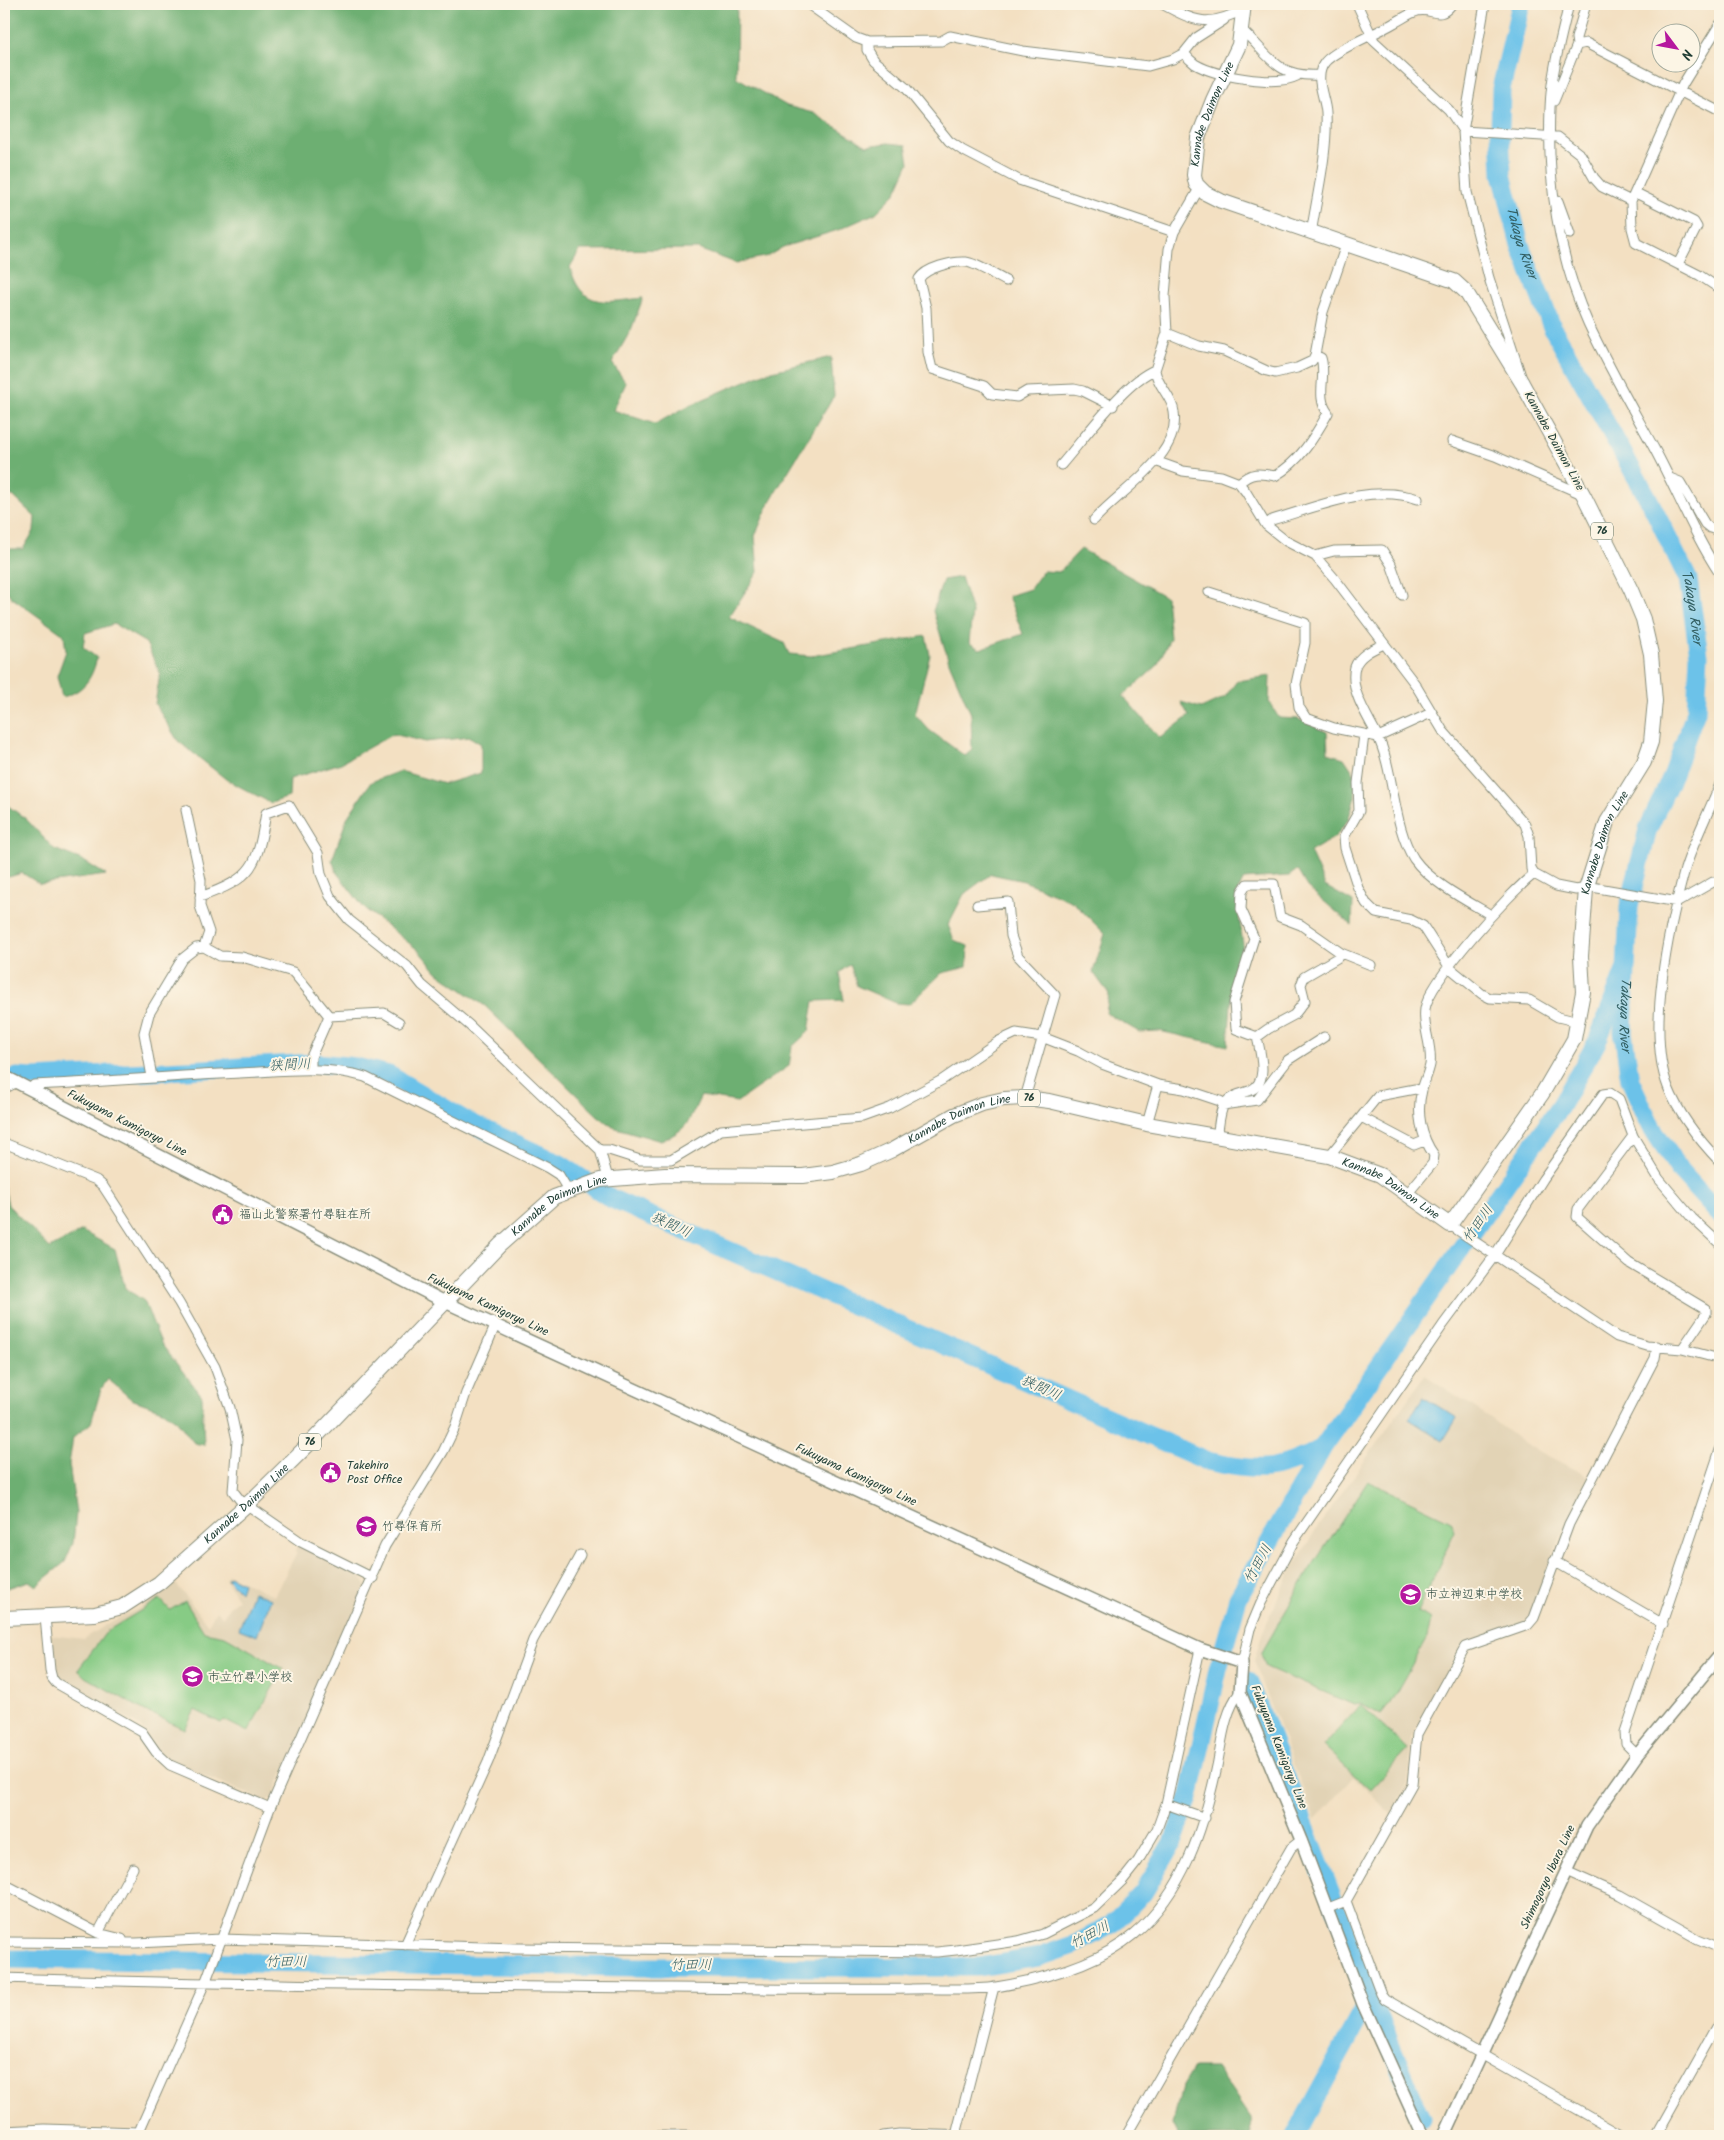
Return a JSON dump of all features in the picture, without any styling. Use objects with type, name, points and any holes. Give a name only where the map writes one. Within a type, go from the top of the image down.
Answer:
[{"type":"main road","name":"Kannabe Daimon Line","points":[[4,1618],[95,1614],[122,1607],[159,1583],[246,1506],[500,1245],[546,1203],[572,1189],[604,1179],[664,1174],[802,1176],[833,1172],[861,1164],[884,1154],[954,1115],[982,1104],[1004,1099],[1025,1098],[1049,1101],[1217,1138],[1329,1156],[1380,1175],[1452,1226],[1542,1094],[1564,1058],[1578,1022],[1583,992],[1582,936],[1589,888],[1607,822],[1644,762],[1652,742],[1655,701],[1651,654],[1643,619],[1584,496],[1522,383],[1476,305],[1454,281],[1221,202],[1200,187],[1194,175],[1198,138],[1213,100],[1239,46],[1244,6]]},
{"type":"main road","name":"Fukuyama Kamigoryo Line","points":[[9,1079],[445,1302],[1202,1650],[1240,1662],[1240,1692],[1328,1908],[1369,2019],[1423,2136]]},
{"type":"main road","name":"Shimogoryo Ibara Line","points":[[1444,2136],[1587,1826],[1636,1755],[1720,1655]]},
{"type":"street","points":[[808,4],[856,38],[867,42],[941,41],[950,36],[1023,51],[1148,66],[1173,59],[1184,53],[1196,38],[1244,6]]},
{"type":"street","points":[[1162,4],[1193,19],[1224,20]]},
{"type":"street","points":[[1357,4],[1374,41],[1449,110],[1463,132]]},
{"type":"street","points":[[1311,234],[1326,130],[1326,111],[1321,92],[1321,68],[1332,55],[1420,10],[1439,14],[1447,10],[1452,4]]},
{"type":"street","points":[[1485,4],[1463,132],[1467,192],[1489,278],[1502,321],[1520,369],[1522,383]]},
{"type":"street","points":[[1568,4],[1550,108],[1550,163],[1557,221],[1572,282],[1588,322],[1670,478],[1710,560],[1720,574]]},
{"type":"street","points":[[1550,108],[1576,45],[1576,38],[1586,4]]},
{"type":"street","points":[[1720,24],[1683,84],[1633,197],[1632,228],[1636,243],[1678,264],[1720,289]]},
{"type":"street","points":[[1241,28],[1268,58],[1297,76]]},
{"type":"street","points":[[867,42],[868,50],[873,60],[906,88],[949,141],[962,150],[1019,180],[1174,232]]},
{"type":"street","points":[[1576,45],[1586,43],[1720,112]]},
{"type":"street","points":[[1184,53],[1193,63],[1206,69],[1276,82],[1297,76],[1320,75]]},
{"type":"street","points":[[1463,132],[1558,137],[1577,150],[1602,187],[1633,197],[1694,222],[1697,227],[1678,264]]},
{"type":"street","points":[[1094,520],[1158,462],[1171,435],[1175,419],[1172,404],[1155,370],[1167,333],[1166,270],[1174,232],[1200,187]]},
{"type":"street","points":[[1554,198],[1557,200],[1570,234]]},
{"type":"street","points":[[1167,333],[1199,346],[1224,351],[1267,372],[1275,373],[1297,368],[1312,360],[1315,355],[1324,312],[1346,245]]},
{"type":"street","points":[[1006,281],[967,262],[933,269],[922,274],[918,279],[926,308],[928,352],[932,369],[984,386],[992,394],[1017,397],[1027,391],[1074,389],[1113,406]]},
{"type":"street","points":[[1238,483],[1258,472],[1275,476],[1287,469],[1313,440],[1328,412],[1323,406],[1321,395],[1324,367],[1321,358],[1315,355]]},
{"type":"street","points":[[1061,465],[1113,406],[1143,376],[1155,370]]},
{"type":"street","points":[[1452,441],[1495,456],[1584,496]]},
{"type":"street","points":[[1158,462],[1183,470],[1221,476],[1238,483],[1246,492],[1266,525],[1286,541],[1315,556],[1335,579],[1414,684],[1443,731],[1525,824],[1529,836],[1531,869],[1534,874],[1556,886],[1576,890],[1589,888],[1676,902],[1713,882],[1720,882]]},
{"type":"street","points":[[1670,478],[1680,482],[1706,524],[1710,528],[1720,531]]},
{"type":"street","points":[[1266,525],[1272,520],[1358,496],[1401,493],[1418,499]]},
{"type":"street","points":[[1315,556],[1334,551],[1382,550],[1391,564],[1402,595]]},
{"type":"street","points":[[1209,592],[1306,623],[1305,644],[1296,684],[1299,707],[1306,718],[1334,728],[1378,737],[1431,713]]},
{"type":"street","points":[[1384,644],[1359,659],[1355,668],[1354,682],[1362,706],[1378,737],[1409,849],[1415,859],[1431,875],[1491,915]]},
{"type":"street","points":[[1364,735],[1358,783],[1359,810],[1344,837],[1345,848],[1358,888],[1366,903],[1376,913],[1411,920],[1423,926],[1450,968],[1475,989],[1490,998],[1529,1000],[1558,1017],[1578,1022]]},
{"type":"street","points":[[1720,784],[1686,868],[1676,902],[1664,970],[1660,1046],[1667,1085],[1672,1098],[1704,1145],[1720,1162]]},
{"type":"street","points":[[200,896],[227,887],[241,878],[259,852],[266,813],[289,806],[318,853],[321,874],[330,896],[349,920],[407,966],[422,985],[469,1026],[600,1150],[604,1179]]},
{"type":"street","points":[[186,810],[201,880],[200,906],[209,932],[204,947]]},
{"type":"street","points":[[1408,1193],[1433,1162],[1434,1155],[1424,1141],[1420,1102],[1431,1053],[1425,1027],[1425,1009],[1432,990],[1491,915],[1534,874]]},
{"type":"street","points":[[1257,1037],[1236,1028],[1234,1018],[1236,992],[1245,970],[1254,938],[1241,909],[1242,892],[1246,884],[1274,884],[1280,917],[1302,925],[1341,953],[1371,965]]},
{"type":"street","points":[[976,905],[1008,902],[1011,936],[1018,956],[1055,994],[1053,1008],[1042,1037],[1025,1098]]},
{"type":"street","points":[[152,1077],[144,1034],[149,1014],[182,959],[196,948],[204,947],[220,956],[242,957],[293,972],[329,1016]]},
{"type":"street","points":[[1257,1037],[1298,1012],[1305,1001],[1301,985],[1304,977],[1337,958],[1341,953]]},
{"type":"street","points":[[329,1016],[384,1013],[399,1022]]},
{"type":"street","points":[[311,1070],[311,1057],[329,1016]]},
{"type":"street","points":[[600,1150],[609,1150],[640,1160],[671,1160],[721,1130],[862,1118],[890,1108],[942,1080],[1016,1033],[1042,1037],[1078,1051],[1102,1064],[1158,1085],[1184,1089],[1220,1101],[1223,1105]]},
{"type":"street","points":[[1217,1138],[1223,1105],[1231,1098],[1253,1090],[1262,1076],[1263,1065],[1257,1037]]},
{"type":"street","points":[[1223,1105],[1257,1100],[1288,1060],[1324,1038]]},
{"type":"street","points":[[30,1089],[34,1085],[121,1081],[152,1077],[311,1070],[347,1072],[365,1077],[548,1168],[559,1175],[572,1189]]},
{"type":"street","points":[[4,1089],[9,1079]]},
{"type":"street","points":[[1147,1124],[1158,1085]]},
{"type":"street","points":[[1329,1156],[1378,1096],[1415,1089],[1421,1091]]},
{"type":"street","points":[[1240,1662],[1246,1653],[1250,1629],[1261,1602],[1294,1540],[1603,1094],[1610,1093],[1619,1099],[1633,1136],[1659,1179],[1692,1218],[1720,1244]]},
{"type":"street","points":[[1362,1117],[1414,1145],[1424,1141]]},
{"type":"street","points":[[1633,1136],[1578,1209],[1577,1217],[1629,1263],[1706,1309],[1706,1314],[1682,1349]]},
{"type":"street","points":[[4,1143],[96,1180],[104,1186],[179,1303],[215,1367],[230,1408],[237,1440],[233,1491],[246,1506],[301,1542],[373,1578]]},
{"type":"street","points":[[1452,1226],[1607,1332],[1639,1344],[1682,1349],[1720,1359]]},
{"type":"street","points":[[137,2134],[205,1981],[270,1808],[373,1578],[385,1546],[443,1452],[455,1427],[466,1393],[496,1324]]},
{"type":"street","points":[[1328,1908],[1345,1902],[1412,1784],[1417,1734],[1465,1646],[1528,1625],[1534,1618],[1569,1524],[1655,1358],[1657,1346]]},
{"type":"street","points":[[1636,1755],[1626,1744],[1625,1733],[1720,1450]]},
{"type":"street","points":[[405,1945],[407,1936],[488,1762],[533,1640],[580,1555]]},
{"type":"street","points":[[1554,1562],[1663,1624]]},
{"type":"street","points":[[45,1617],[50,1670],[52,1678],[56,1683],[142,1732],[156,1752],[170,1765],[270,1808]]},
{"type":"street","points":[[4,1942],[220,1942],[516,1948],[937,1952],[1018,1941],[1061,1926],[1094,1908],[1138,1861],[1157,1829],[1168,1805],[1202,1650]]},
{"type":"street","points":[[4,1978],[860,1990],[994,1987],[1055,1973],[1097,1958],[1134,1934],[1166,1899],[1197,1840],[1227,1718],[1234,1700],[1240,1692]]},
{"type":"street","points":[[1168,1805],[1203,1818]]},
{"type":"street","points":[[1126,2136],[1292,1848],[1301,1840]]},
{"type":"street","points":[[98,1933],[133,1868]]},
{"type":"street","points":[[1566,1871],[1620,1895],[1698,1939],[1720,1948]]},
{"type":"street","points":[[4,1884],[98,1933],[136,1943]]},
{"type":"street","points":[[1345,1902],[1381,1994],[1385,1999],[1624,2136]]},
{"type":"street","points":[[956,2135],[994,1987]]},
{"type":"street","points":[[1655,2136],[1720,2020]]},
{"type":"street","points":[[4,2131],[45,2129],[155,2136]]},
{"type":"street","points":[[635,2136],[688,2136]]},
{"type":"street","points":[[883,2136],[972,2136]]},
{"type":"shaded area","name":"市立神辺東中学校","points":[[1425,1375],[1492,1419],[1523,1443],[1589,1477],[1549,1563],[1533,1614],[1527,1623],[1462,1645],[1411,1738],[1408,1783],[1391,1814],[1353,1777],[1315,1820],[1254,1661],[1263,1631],[1289,1575],[1315,1531]]},
{"type":"shaded area","name":"市立竹尋小学校","points":[[296,1543],[361,1576],[367,1587],[272,1798],[266,1801],[171,1762],[161,1753],[140,1726],[62,1683],[54,1671],[50,1635],[84,1639],[111,1622],[145,1605],[174,1581],[208,1625],[216,1611],[223,1617],[230,1606],[238,1599],[225,1579],[228,1574],[274,1596],[296,1554]]},
{"type":"green space","points":[[4,4],[737,4],[736,77],[787,106],[813,113],[867,146],[888,143],[906,145],[909,163],[895,194],[876,213],[838,230],[783,247],[768,256],[736,263],[698,249],[580,250],[570,267],[581,291],[589,297],[607,301],[643,298],[631,330],[612,363],[626,383],[613,410],[655,424],[690,405],[764,373],[831,357],[834,396],[769,503],[755,536],[758,572],[729,617],[784,643],[789,654],[811,656],[926,636],[930,655],[915,714],[929,730],[965,756],[972,750],[971,714],[949,662],[933,611],[943,580],[961,577],[972,612],[969,643],[980,649],[1023,634],[1008,596],[1030,589],[1043,571],[1059,572],[1081,549],[1166,597],[1170,638],[1157,666],[1123,696],[1160,738],[1189,716],[1181,702],[1201,708],[1225,697],[1237,681],[1270,676],[1269,702],[1279,718],[1298,719],[1327,732],[1328,753],[1344,758],[1356,776],[1355,797],[1348,820],[1335,837],[1310,852],[1325,886],[1353,902],[1352,925],[1307,887],[1297,870],[1289,876],[1244,879],[1236,895],[1243,944],[1232,990],[1228,1046],[1159,1031],[1139,1032],[1106,1013],[1109,994],[1093,972],[1105,934],[1073,902],[1024,881],[991,874],[964,894],[948,925],[954,940],[968,946],[967,967],[942,973],[909,1004],[896,1003],[857,986],[850,964],[839,973],[844,1000],[814,1001],[809,1031],[792,1047],[789,1066],[737,1102],[701,1096],[683,1128],[661,1141],[613,1127],[597,1115],[485,1006],[437,972],[418,950],[364,908],[337,873],[332,860],[347,818],[371,782],[400,771],[444,784],[481,773],[481,744],[470,737],[425,742],[393,734],[341,763],[290,779],[289,797],[271,803],[227,780],[178,741],[155,704],[160,673],[146,643],[114,624],[85,633],[83,647],[97,658],[95,665],[90,678],[81,688],[70,695],[62,697],[57,676],[66,651],[64,635],[11,597],[4,587],[4,549],[23,549],[34,531],[35,517],[13,496],[4,495]]},
{"type":"green space","points":[[4,803],[26,819],[54,849],[82,860],[106,875],[40,884],[22,873],[9,877],[4,875]]},
{"type":"green space","points":[[4,1187],[8,1205],[50,1248],[82,1231],[115,1249],[125,1288],[144,1301],[162,1345],[202,1396],[204,1445],[194,1443],[177,1421],[162,1410],[131,1399],[108,1379],[101,1389],[91,1423],[73,1438],[69,1464],[76,1513],[73,1543],[65,1562],[36,1586],[29,1581],[4,1589]]},
{"type":"green space","points":[[1368,1481],[1451,1521],[1455,1531],[1417,1612],[1431,1619],[1427,1638],[1389,1705],[1381,1715],[1361,1704],[1354,1705],[1266,1667],[1261,1654],[1307,1574]]},
{"type":"green space","points":[[160,1599],[170,1610],[185,1601],[204,1632],[225,1636],[283,1669],[248,1732],[224,1720],[221,1723],[195,1710],[185,1729],[149,1713],[85,1677],[78,1670],[107,1631]]},
{"type":"green space","points":[[1361,1705],[1408,1749],[1370,1790],[1323,1746]]},
{"type":"green space","points":[[1193,2068],[1216,2068],[1250,2118],[1251,2136],[1179,2136],[1173,2124],[1182,2086]]},
{"type":"water","points":[[1423,1397],[1457,1418],[1443,1441],[1409,1419]]},
{"type":"water","points":[[229,1576],[243,1583],[240,1592],[227,1579]]},
{"type":"water","points":[[253,1592],[271,1599],[257,1636],[239,1629]]},
{"type":"waterway","name":"Takaya River","points":[[1521,4],[1501,89],[1500,132],[1502,174],[1520,245],[1552,327],[1648,498],[1688,579],[1699,655],[1696,711],[1673,774],[1648,829],[1629,907],[1623,1032],[1630,1080],[1651,1126],[1680,1171],[1720,1215]]},
{"type":"waterway","name":"竹田川","points":[[4,1959],[640,1967],[979,1967],[1039,1957],[1076,1944],[1112,1924],[1143,1893],[1173,1843],[1190,1794],[1218,1669],[1238,1598],[1323,1447],[1561,1105],[1597,1042],[1626,968]]},
{"type":"waterway","name":"狭間川","points":[[4,1081],[17,1077],[34,1078],[317,1063],[356,1067],[389,1075],[466,1121],[560,1164],[612,1199],[1207,1461],[1240,1467],[1266,1468],[1292,1462],[1322,1448]]},
{"type":"waterway","points":[[1249,1682],[1371,1997],[1421,2118]]},
{"type":"waterway","points":[[1295,2136],[1371,1997]]},
{"type":"place","name":"福山北警察署竹尋駐在所","points":[[223,1214]]},
{"type":"place","name":"Takehiro Post Office","points":[[331,1472]]},
{"type":"place","name":"竹尋保育所","points":[[366,1526]]},
{"type":"place","name":"市立神辺東中学校","points":[[1410,1594]]},
{"type":"place","name":"市立竹尋小学校","points":[[192,1677]]}]
